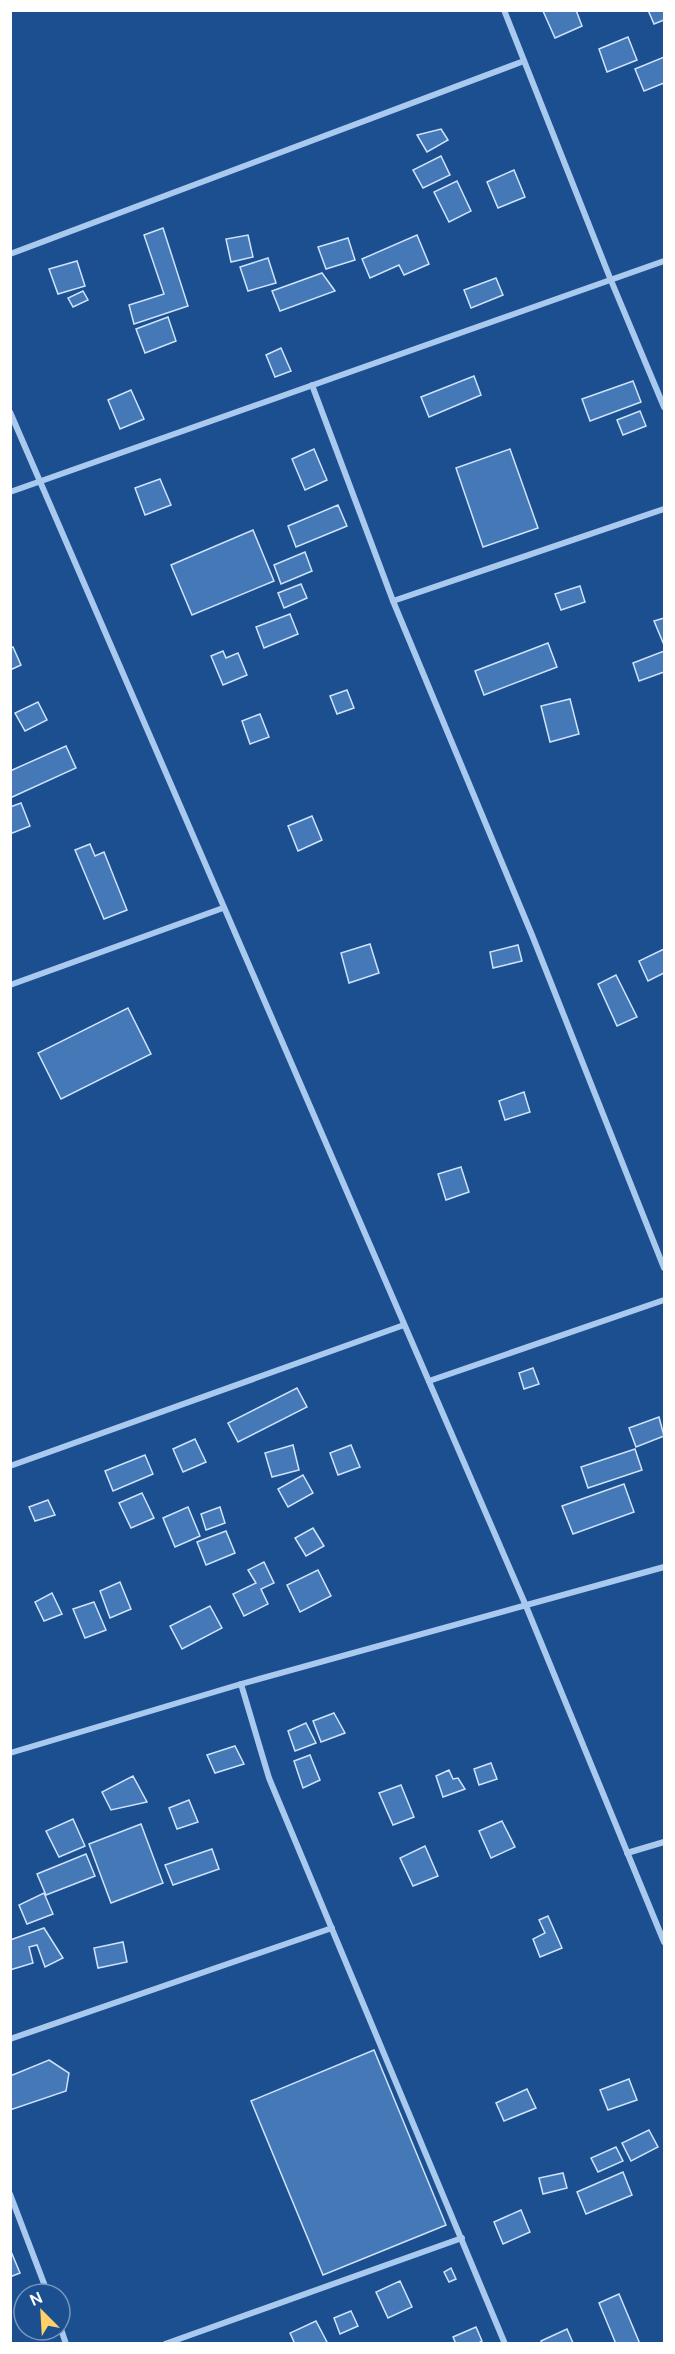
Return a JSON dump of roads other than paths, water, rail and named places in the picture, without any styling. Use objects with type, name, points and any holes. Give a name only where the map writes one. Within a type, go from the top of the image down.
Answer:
[{"type":"street","points":[[504,10],[610,278],[664,407]]},
{"type":"street","points":[[10,254],[524,61]]},
{"type":"street","points":[[10,492],[610,278],[664,261]]},
{"type":"street","points":[[312,385],[393,601],[532,935],[664,1268]]},
{"type":"street","points":[[10,412],[526,1606],[664,1942]]},
{"type":"street","points":[[393,601],[664,509]]},
{"type":"street","points":[[10,985],[223,908]]},
{"type":"street","points":[[429,1381],[664,1300]]},
{"type":"street","points":[[10,1466],[404,1325]]},
{"type":"street","points":[[10,1753],[241,1684],[664,1567]]},
{"type":"street","points":[[241,1684],[269,1778],[506,2343]]},
{"type":"street","points":[[627,1853],[664,1842]]},
{"type":"street","points":[[10,2039],[332,1928]]},
{"type":"street","points":[[10,2194],[43,2282]]},
{"type":"street","points":[[165,2343],[462,2238]]}]
